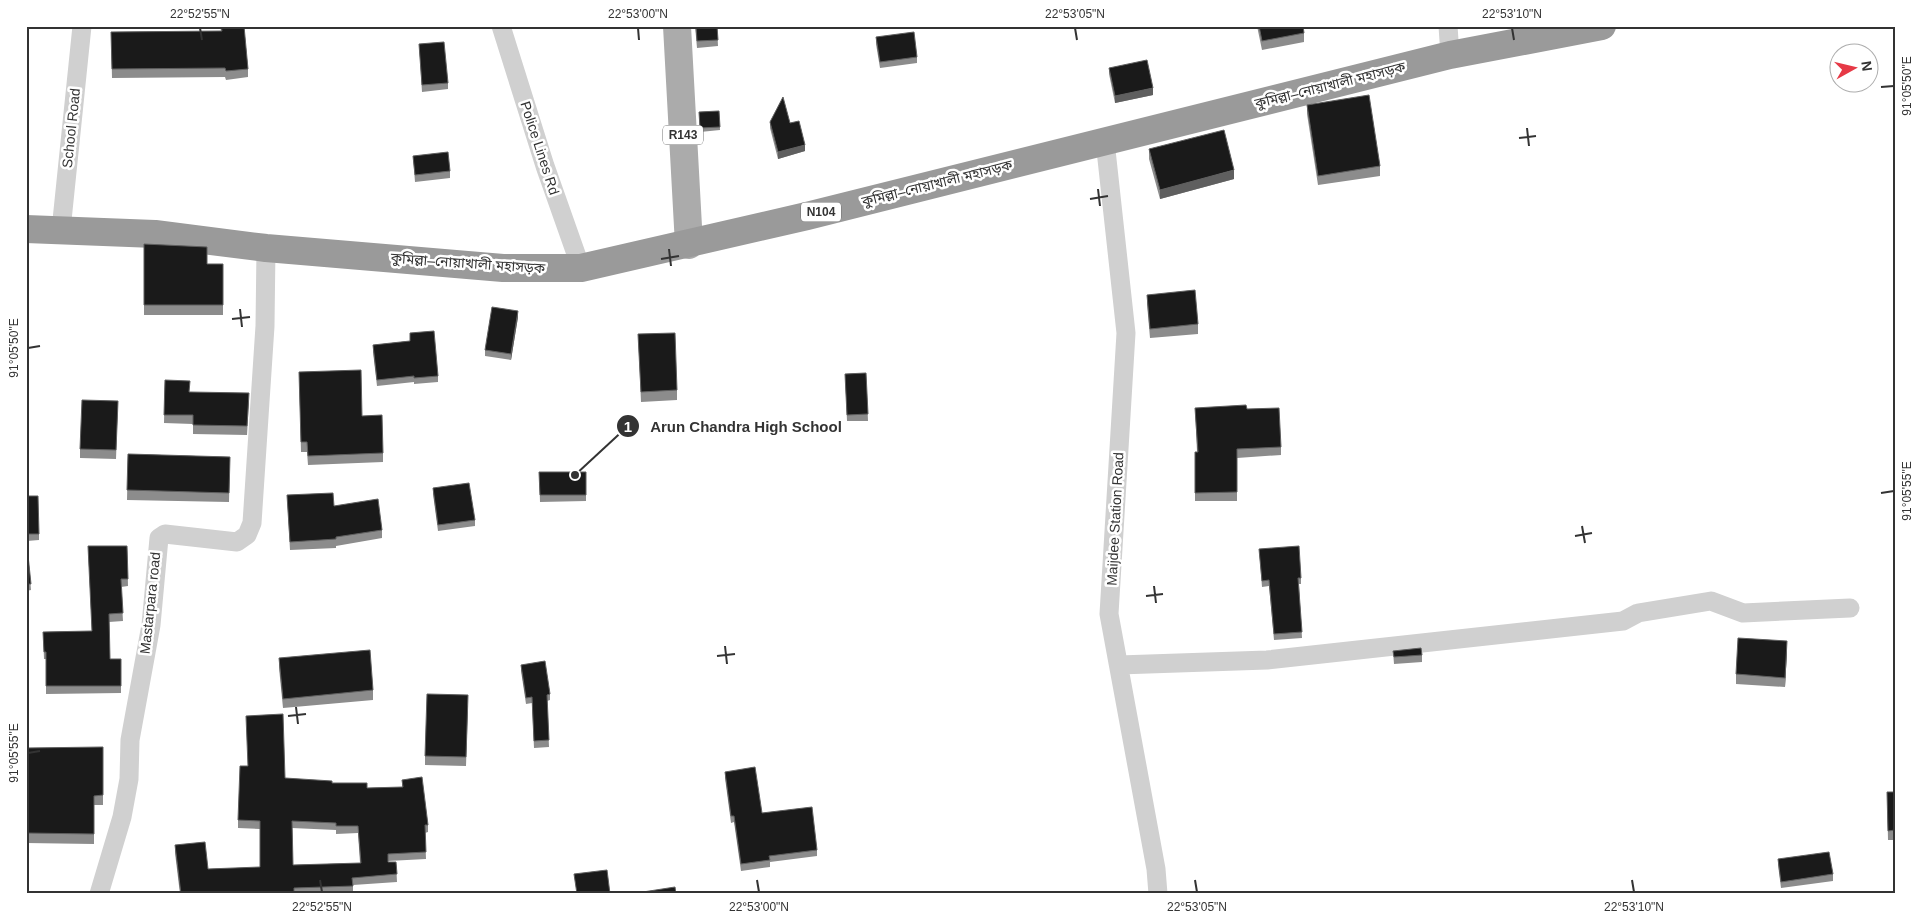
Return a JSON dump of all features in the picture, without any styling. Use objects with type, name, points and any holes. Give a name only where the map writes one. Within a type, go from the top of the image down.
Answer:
[{"type":"highway","name":"কুমিল্লা–নোয়াখালী মহাসড়ক","points":[[26,229],[156,234],[266,248],[503,268],[581,268],[689,245],[1450,54],[1602,26]]},
{"type":"main road","name":"R143","points":[[677,26],[689,245]]},
{"type":"street","name":"School Road","points":[[61,230],[82,26]]},
{"type":"street","name":"Police Lines Rd","points":[[501,26],[545,166],[581,268]]},
{"type":"street","points":[[1448,26],[1450,54]]},
{"type":"street","name":"Maijdee Station Road","points":[[1105,141],[1126,333],[1110,614],[1156,869],[1158,894]]},
{"type":"street","name":"Mastarpara road","points":[[99,894],[122,817],[129,779],[130,740],[151,625],[159,538],[165,534],[237,542],[247,535],[252,523],[265,326],[266,248]]},
{"type":"street","points":[[1118,664],[1267,660],[1623,620],[1638,613],[1711,601],[1743,613],[1850,608]]},
{"type":"building","points":[[221,26],[244,26],[248,69],[226,71],[225,68],[112,69],[111,32],[222,31]]},
{"type":"building","points":[[696,26],[717,26],[718,40],[697,41]]},
{"type":"building","points":[[1259,26],[1303,26],[1304,33],[1262,41]]},
{"type":"building","points":[[914,32],[917,57],[880,62],[876,37]]},
{"type":"building","points":[[444,42],[448,83],[422,85],[419,44]]},
{"type":"building","points":[[1147,60],[1153,88],[1115,96],[1109,68]]},
{"type":"building","points":[[1369,95],[1380,166],[1318,176],[1307,105]]},
{"type":"building","points":[[783,97],[790,123],[799,121],[805,145],[778,152],[770,122]]},
{"type":"building","points":[[719,111],[720,127],[700,128],[699,112]]},
{"type":"building","points":[[1224,130],[1234,170],[1160,190],[1149,149]]},
{"type":"building","points":[[448,152],[450,171],[415,175],[413,156]]},
{"type":"building","points":[[144,244],[207,247],[207,264],[223,264],[223,305],[144,305]]},
{"type":"building","points":[[1195,290],[1198,324],[1150,329],[1147,295]]},
{"type":"building","points":[[492,307],[518,311],[511,354],[485,350]]},
{"type":"building","points":[[434,331],[438,376],[414,378],[414,376],[377,380],[373,345],[410,341],[410,333]]},
{"type":"building","points":[[675,333],[677,390],[641,392],[638,334]]},
{"type":"building","points":[[361,370],[362,416],[382,415],[383,453],[308,456],[307,442],[301,442],[299,372]]},
{"type":"building","points":[[866,373],[868,414],[847,415],[845,374]]},
{"type":"building","points":[[165,380],[190,381],[189,392],[249,393],[247,426],[193,425],[193,415],[164,415]]},
{"type":"building","points":[[82,400],[118,401],[116,450],[80,449]]},
{"type":"building","points":[[1246,405],[1247,409],[1279,408],[1281,447],[1237,449],[1237,492],[1195,493],[1195,452],[1198,452],[1195,408]]},
{"type":"building","points":[[128,454],[230,457],[229,493],[127,490]]},
{"type":"building","points":[[539,472],[586,472],[586,495],[540,495]]},
{"type":"building","points":[[469,483],[475,520],[438,525],[433,488]]},
{"type":"building","points":[[333,493],[334,506],[378,499],[382,530],[336,537],[336,539],[290,542],[287,495]]},
{"type":"building","points":[[26,496],[38,496],[39,534],[26,534]]},
{"type":"building","points":[[26,536],[31,584],[26,584]]},
{"type":"building","points":[[88,546],[127,546],[128,579],[121,579],[123,613],[109,614],[110,659],[121,659],[121,686],[46,686],[46,652],[44,652],[43,632],[92,631]]},
{"type":"building","points":[[1299,546],[1301,578],[1298,578],[1302,632],[1274,634],[1269,580],[1262,581],[1259,549]]},
{"type":"building","points":[[1738,638],[1787,641],[1785,678],[1736,674]]},
{"type":"building","points":[[1421,648],[1422,655],[1394,657],[1393,651]]},
{"type":"building","points":[[370,650],[373,690],[283,699],[279,658]]},
{"type":"building","points":[[545,661],[550,694],[547,695],[549,740],[534,741],[532,697],[526,698],[521,665]]},
{"type":"building","points":[[427,694],[468,695],[466,757],[425,756]]},
{"type":"building","points":[[283,714],[285,778],[332,781],[332,783],[367,783],[367,788],[403,787],[402,780],[422,777],[428,825],[425,825],[426,852],[388,854],[388,862],[396,862],[397,874],[352,878],[353,886],[294,888],[294,894],[181,894],[175,845],[205,842],[208,869],[260,867],[260,821],[238,820],[240,766],[248,766],[246,716]],"holes":[[[292,821],[336,823],[336,826],[358,826],[361,863],[293,865]]]},
{"type":"building","points":[[103,747],[103,795],[94,796],[94,834],[26,833],[26,748]]},
{"type":"building","points":[[755,767],[762,813],[812,807],[817,850],[769,856],[770,860],[741,864],[734,816],[731,816],[725,772]]},
{"type":"building","points":[[1887,792],[1895,792],[1895,830],[1888,831]]},
{"type":"building","points":[[1829,852],[1833,874],[1781,882],[1778,859]]},
{"type":"building","points":[[607,870],[610,894],[577,894],[574,874]]},
{"type":"building","points":[[675,887],[676,894],[630,894]]},
{"type":"place","name":"Arun Chandra High School","points":[[575,475]]}]
